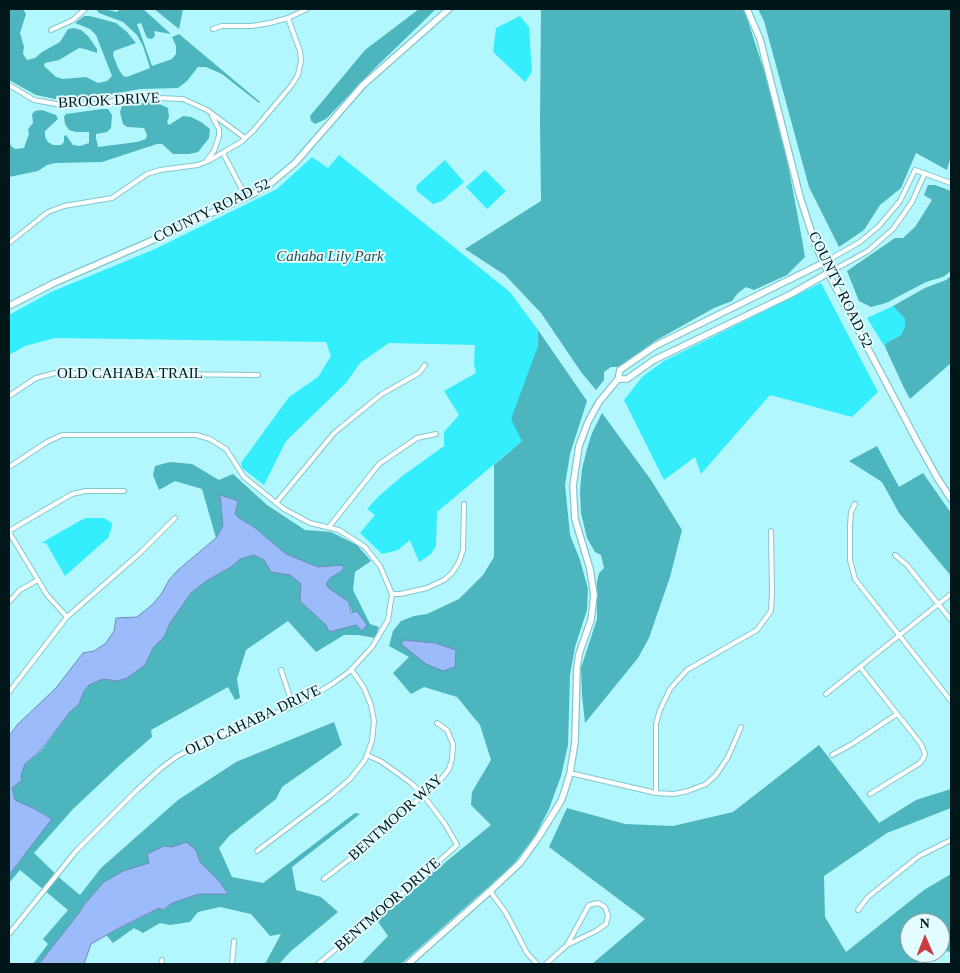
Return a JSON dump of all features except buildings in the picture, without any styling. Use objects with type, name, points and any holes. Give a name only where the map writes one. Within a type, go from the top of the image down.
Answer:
[{"type":"street","points":[[51,30],[76,18],[85,9]]},
{"type":"street","points":[[213,29],[222,26],[261,25],[288,18],[308,9]]},
{"type":"street","name":"COUNTY ROAD 52","points":[[9,306],[54,283],[262,189],[295,163],[363,85],[449,9]]},
{"type":"street","name":"COUNTY ROAD 52","points":[[747,9],[760,39],[800,197],[823,263],[921,450],[951,499]]},
{"type":"street","points":[[9,243],[42,216],[56,209],[73,204],[112,198],[141,177],[153,171],[192,167],[206,162],[222,154],[245,138],[291,86],[298,75],[300,51],[288,18]]},
{"type":"street","name":"BROOK DRIVE","points":[[9,85],[34,100],[48,104],[98,104],[134,97],[175,98],[192,102],[210,112],[245,138]]},
{"type":"street","points":[[206,162],[214,151],[219,136],[217,123],[210,112]]},
{"type":"street","points":[[222,154],[246,197]]},
{"type":"street","points":[[408,964],[520,863],[561,801],[570,772],[576,735],[576,667],[591,620],[594,595],[590,569],[575,519],[572,494],[574,468],[579,446],[588,422],[604,395],[618,379],[620,370],[655,346],[823,263],[860,242],[884,220],[900,201],[915,170],[951,183]]},
{"type":"street","points":[[618,379],[626,379],[654,360],[791,294],[868,251],[893,229],[912,202],[925,173]]},
{"type":"street","points":[[884,220],[893,229]]},
{"type":"street","points":[[746,300],[753,311]]},
{"type":"street","points":[[276,503],[334,433],[382,394],[419,373],[425,365]]},
{"type":"street","name":"OLD CAHABA TRAIL","points":[[9,396],[36,378],[55,373],[258,375]]},
{"type":"street","points":[[329,527],[379,464],[417,438],[436,434]]},
{"type":"street","points":[[9,467],[47,442],[62,435],[196,435],[210,439],[226,449],[244,477],[276,503],[301,519],[329,527],[349,536],[371,553],[385,575],[392,594],[427,588],[444,580],[452,573],[459,562],[463,550],[464,504]]},
{"type":"street","points":[[67,617],[38,580],[9,532],[72,494],[86,491],[124,491]]},
{"type":"street","points":[[855,504],[850,515],[850,560],[859,586],[951,701]]},
{"type":"street","points":[[9,692],[67,617],[123,569],[175,518]]},
{"type":"street","points":[[656,792],[656,724],[670,689],[687,670],[757,630],[771,611],[771,531]]},
{"type":"street","points":[[894,555],[907,564],[951,620]]},
{"type":"street","points":[[9,602],[20,590],[38,580]]},
{"type":"street","name":"OLD CAHABA DRIVE","points":[[9,934],[76,851],[160,769],[176,757],[207,740],[312,697],[351,670],[372,648],[388,620],[392,594]]},
{"type":"street","points":[[826,694],[951,594]]},
{"type":"street","points":[[860,667],[921,744],[925,756],[920,763],[870,794]]},
{"type":"street","points":[[281,670],[293,706]]},
{"type":"street","points":[[257,851],[330,796],[350,779],[365,760],[372,741],[374,721],[371,705],[364,688],[351,670]]},
{"type":"street","points":[[832,755],[897,714]]},
{"type":"street","name":"BENTMOOR WAY","points":[[324,879],[368,845],[443,777],[449,769],[452,759],[452,744],[447,730],[437,723]]},
{"type":"street","points":[[570,772],[656,792],[681,793],[706,784],[716,775],[728,757],[741,727]]},
{"type":"street","points":[[367,755],[382,762],[423,794]]},
{"type":"street","name":"BENTMOOR DRIVE","points":[[318,964],[457,845],[445,824],[423,794]]},
{"type":"street","points":[[858,910],[868,897],[919,856],[951,840]]},
{"type":"street","points":[[490,891],[506,913],[527,953],[537,964]]},
{"type":"street","points":[[546,964],[567,945],[606,924],[608,916],[605,908],[598,903],[589,905],[567,945]]},
{"type":"street","points":[[232,964],[234,941]]},
{"type":"green space","points":[[520,16],[529,27],[532,72],[525,82],[493,52],[496,28]]},
{"type":"green space","name":"Cahaba Lily Park","points":[[339,155],[510,292],[538,330],[538,345],[522,441],[437,512],[436,546],[431,554],[419,562],[410,540],[398,550],[382,554],[360,533],[375,515],[367,509],[379,496],[401,477],[444,446],[444,432],[459,415],[444,391],[476,373],[474,364],[475,345],[389,343],[360,363],[346,383],[286,441],[264,485],[242,468],[241,463],[289,397],[318,377],[331,356],[326,342],[55,338],[25,346],[9,355],[9,315],[51,292],[155,249],[277,189],[312,157],[328,168]]},
{"type":"green space","points":[[445,160],[464,182],[442,201],[433,204],[417,191],[416,186]]},
{"type":"green space","points":[[485,170],[506,191],[487,209],[466,187]]},
{"type":"green space","points":[[821,283],[878,392],[852,417],[770,395],[701,474],[695,457],[664,480],[624,400],[642,377],[664,361]]},
{"type":"green space","points":[[893,306],[905,319],[905,326],[901,335],[885,344],[886,349],[867,318]]},
{"type":"green space","points":[[85,518],[104,518],[112,523],[111,530],[108,538],[65,576],[46,543],[41,543]]},
{"type":"shaded area","points":[[9,9],[23,9],[26,14],[20,33],[24,47],[23,54],[27,60],[35,58],[60,42],[68,29],[74,28],[81,30],[88,36],[97,49],[97,53],[79,48],[59,60],[45,63],[44,66],[56,77],[63,79],[86,77],[98,83],[107,81],[112,76],[96,35],[90,29],[75,23],[84,16],[116,23],[136,43],[114,51],[113,55],[123,76],[127,77],[150,68],[143,46],[137,35],[123,22],[99,13],[96,9],[117,12],[120,9],[143,9],[171,34],[154,31],[155,36],[152,39],[147,38],[141,23],[137,24],[152,66],[172,59],[176,54],[176,46],[172,37],[179,34],[260,102],[222,74],[206,67],[198,67],[187,81],[178,88],[140,89],[80,100],[55,99],[36,95],[9,80]]},
{"type":"shaded area","points":[[154,9],[183,9],[179,29]]},
{"type":"shaded area","points":[[419,9],[436,9],[326,119],[315,124],[311,121],[310,116],[365,50]]},
{"type":"shaded area","points":[[541,9],[744,9],[779,117],[805,257],[787,275],[754,290],[746,287],[732,301],[714,308],[655,341],[619,367],[611,367],[604,372],[604,380],[596,390],[581,372],[541,313],[505,275],[465,249],[541,201]]},
{"type":"shaded area","points":[[758,9],[951,9],[951,156],[947,170],[916,153],[901,188],[880,205],[864,230],[839,247],[809,187],[764,21]]},
{"type":"shaded area","points":[[155,102],[168,108],[169,117],[167,122],[169,125],[183,116],[191,117],[210,129],[209,138],[198,152],[173,154],[162,144],[157,144],[102,162],[55,163],[47,165],[38,171],[9,177],[9,139],[11,146],[15,149],[24,148],[29,134],[28,129],[33,123],[32,114],[35,111],[42,110],[56,115],[58,119],[45,131],[45,137],[48,142],[53,145],[61,145],[66,135],[73,145],[80,146],[89,143],[89,132],[69,130],[65,124],[64,117],[66,114],[108,109],[112,115],[111,128],[107,132],[96,134],[98,147],[146,139],[147,135],[144,128],[127,127],[123,124],[120,112],[122,106],[134,103]]},
{"type":"shaded area","points":[[928,185],[935,185],[951,191],[951,271],[943,277],[926,282],[886,303],[871,307],[859,301],[847,271],[895,238],[903,238],[915,227],[932,200],[924,195]]},
{"type":"shaded area","points":[[951,276],[951,363],[910,399],[885,344],[901,335],[905,326],[905,319],[893,306]]},
{"type":"shaded area","points":[[538,330],[587,401],[570,454],[565,485],[570,535],[580,560],[588,589],[587,610],[575,647],[570,675],[568,745],[561,776],[549,809],[535,836],[512,866],[401,964],[361,964],[388,936],[376,919],[491,825],[471,805],[472,792],[491,760],[480,725],[457,697],[424,687],[411,694],[393,673],[409,657],[389,646],[393,631],[401,621],[427,614],[459,599],[483,575],[494,557],[494,465],[522,441],[511,419],[538,346]]},
{"type":"shaded area","points":[[602,413],[651,480],[682,530],[670,577],[649,638],[638,658],[585,723],[581,668],[597,619],[597,582],[599,573],[604,568],[601,555],[595,552],[587,538],[581,513],[580,491],[582,469],[587,449],[592,433]]},
{"type":"shaded area","points":[[877,446],[899,487],[923,473],[951,513],[951,576],[899,513],[882,482],[849,461]]},
{"type":"shaded area","points":[[170,462],[192,464],[219,480],[233,474],[267,505],[305,530],[331,532],[357,545],[371,561],[355,572],[353,590],[370,624],[379,627],[375,638],[344,635],[316,652],[288,621],[246,650],[237,679],[240,698],[235,700],[228,687],[151,730],[152,737],[73,809],[34,853],[80,895],[101,868],[178,800],[236,762],[334,722],[342,745],[282,787],[276,799],[229,836],[219,848],[232,877],[263,883],[355,813],[360,814],[292,867],[296,890],[321,897],[338,912],[291,951],[279,964],[265,964],[281,934],[270,936],[251,914],[220,907],[198,912],[190,922],[170,925],[160,923],[143,933],[134,928],[113,943],[106,935],[159,908],[164,910],[172,903],[199,894],[228,894],[220,882],[200,862],[196,850],[164,846],[150,863],[104,882],[83,906],[39,964],[33,964],[48,944],[43,939],[68,910],[20,870],[9,883],[9,875],[19,863],[48,816],[15,800],[12,788],[25,764],[41,751],[70,712],[79,704],[84,691],[89,685],[103,679],[117,681],[127,678],[145,665],[153,648],[164,637],[170,623],[191,593],[240,559],[254,555],[264,560],[271,572],[290,575],[302,584],[300,601],[326,625],[356,624],[349,602],[329,589],[326,584],[330,578],[342,571],[318,567],[286,554],[235,514],[238,501],[220,495],[223,526],[216,538],[202,489],[175,481],[159,490],[153,475],[155,466]]},
{"type":"shaded area","points":[[220,495],[238,501],[235,514],[286,554],[318,567],[342,565],[344,568],[342,571],[330,578],[326,584],[349,602],[351,613],[357,611],[367,625],[362,631],[356,625],[329,632],[326,625],[300,601],[301,584],[290,575],[271,572],[264,560],[254,555],[240,559],[231,567],[206,581],[191,593],[170,623],[164,637],[153,648],[145,665],[127,678],[117,681],[103,679],[89,685],[84,691],[79,704],[70,712],[40,751],[25,764],[21,775],[22,780],[12,788],[15,800],[52,819],[9,875],[9,736],[18,724],[56,688],[83,653],[94,651],[106,643],[114,631],[116,618],[137,617],[153,604],[178,570],[216,538],[223,526]]},
{"type":"shaded area","points":[[404,640],[435,643],[456,650],[455,667],[443,671],[426,664],[401,644]]},
{"type":"shaded area","points":[[819,745],[879,823],[916,800],[951,789],[951,808],[887,833],[824,876],[825,917],[846,952],[924,890],[951,874],[951,952],[950,913],[900,913],[900,963],[918,963],[917,964],[592,964],[645,919],[549,847],[567,808],[625,824],[673,826],[733,812]]},
{"type":"shaded area","points":[[186,842],[196,850],[200,862],[220,882],[228,894],[199,894],[172,903],[163,910],[159,908],[91,944],[84,964],[39,964],[83,906],[104,882],[123,871],[149,863],[147,854],[164,846],[172,847]]}]
